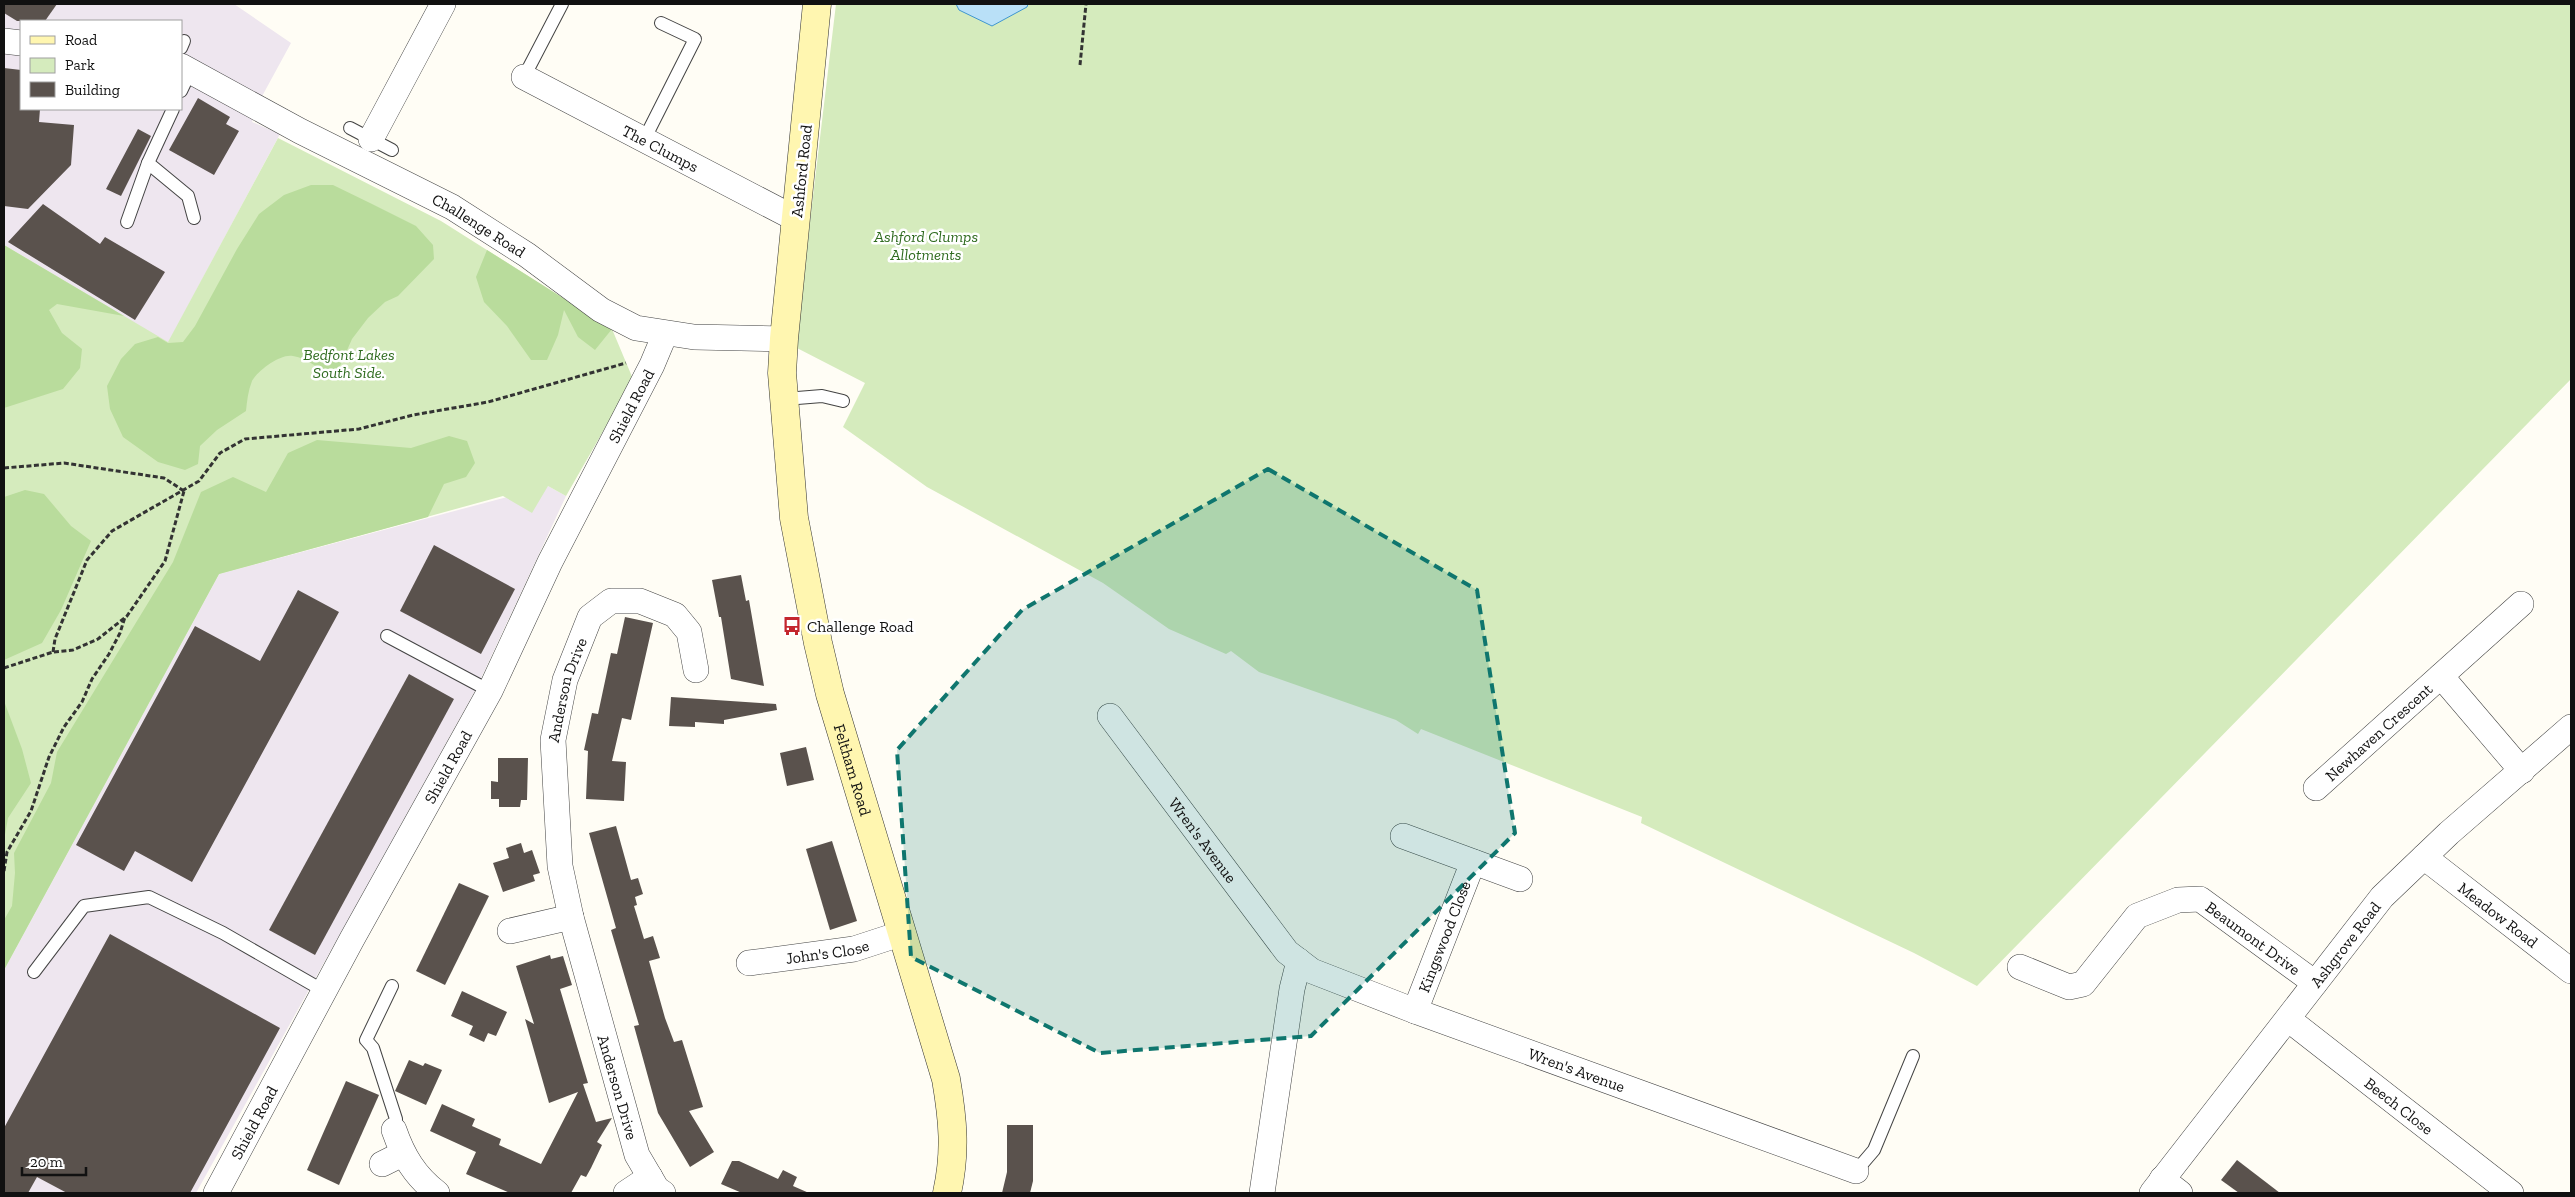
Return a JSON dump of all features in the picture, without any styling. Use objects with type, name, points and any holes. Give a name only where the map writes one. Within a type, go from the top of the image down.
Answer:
[{"type":"main road","name":"Ashford Road","points":[[784,339],[817,4]]},
{"type":"main road","name":"Feltham Road","points":[[784,339],[785,399],[794,518],[818,643],[848,758],[903,933],[946,1079],[953,1122],[952,1158],[947,1193]]},
{"type":"street","points":[[371,139],[444,4]]},
{"type":"street","points":[[4,41],[20,43]]},
{"type":"street","name":"Challenge Road","points":[[184,76],[300,131],[452,207],[527,255],[601,310],[636,328],[694,337],[784,339]]},
{"type":"street","name":"The Clumps","points":[[524,77],[796,220]]},
{"type":"street","name":"Shield Road","points":[[216,1193],[324,991],[490,691],[550,562],[652,366],[665,334]]},
{"type":"street","name":"Anderson Drive","points":[[656,1185],[637,1155],[571,917],[560,866],[553,740],[564,680],[590,617],[611,601],[640,601],[674,615],[689,632],[696,670]]},
{"type":"street","name":"Newhaven Crescent","points":[[2316,788],[2522,604]]},
{"type":"street","name":"Newhaven Crescent","points":[[2441,676],[2522,771]]},
{"type":"street","name":"Wren's Avenue","points":[[1110,716],[1281,944],[1312,971],[1415,1011],[1856,1171]]},
{"type":"street","name":"Ashgrove Road","points":[[2165,1189],[2288,1019],[2382,897],[2424,857],[2571,727]]},
{"type":"street","name":"Kingswood Close","points":[[1403,836],[1520,879]]},
{"type":"street","name":"Meadow Road","points":[[2424,857],[2571,971]]},
{"type":"street","name":"Kingswood Close","points":[[1415,1011],[1472,862]]},
{"type":"street","name":"Beaumont Drive","points":[[2020,967],[2069,987],[2083,984],[2137,916],[2178,900],[2200,900],[2315,983]]},
{"type":"street","points":[[510,931],[571,917]]},
{"type":"street","name":"John's Close","points":[[749,963],[854,949],[903,933]]},
{"type":"street","points":[[1262,1193],[1292,988],[1300,961]]},
{"type":"street","name":"Beech Close","points":[[2288,1019],[2510,1193]]},
{"type":"street","points":[[394,1130],[392,1159],[437,1193]]},
{"type":"street","points":[[626,1193],[656,1185]]},
{"type":"lane","points":[[524,77],[562,4]]},
{"type":"lane","points":[[644,140],[694,40],[661,23]]},
{"type":"lane","points":[[127,222],[148,163],[173,110]]},
{"type":"lane","points":[[148,163],[188,196],[194,218]]},
{"type":"lane","points":[[785,399],[822,396],[843,402]]},
{"type":"lane","points":[[387,636],[490,691]]},
{"type":"lane","points":[[34,972],[84,906],[149,897],[223,933],[324,991]]},
{"type":"lane","points":[[392,986],[366,1040],[373,1048],[396,1119],[394,1130]]},
{"type":"lane","points":[[1856,1171],[1874,1150],[1913,1056]]},
{"type":"path","points":[[1080,66],[1086,4]]},
{"type":"path","points":[[53,652],[55,639],[87,560],[112,531],[199,482],[220,453],[244,439],[359,430],[413,415],[488,402],[626,363]]},
{"type":"path","points":[[4,468],[64,463],[164,478],[184,491]]},
{"type":"path","points":[[4,668],[53,652],[73,650],[98,639],[125,617],[166,561],[184,491]]},
{"type":"path","points":[[4,871],[7,852],[32,811],[49,756],[64,727],[82,702],[92,679],[120,634],[125,617]]},
{"type":"highlighted area","points":[[1268,469],[1477,590],[1515,833],[1311,1036],[1100,1053],[911,957],[897,750],[1022,610]]},
{"type":"shaded area","points":[[4,4],[234,4],[291,43],[260,100],[252,122],[280,134],[168,343],[4,245]]},
{"type":"shaded area","points":[[548,486],[566,496],[476,689],[196,1193],[4,1193],[4,970],[219,574]]},
{"type":"green space","name":"Ashford Clumps Allotments","points":[[836,4],[956,4],[959,10],[1027,7],[1028,4],[2571,4],[2571,379],[1977,986],[1914,953],[1641,823],[1642,817],[1421,729],[1418,734],[1396,720],[1259,672],[1231,651],[1226,654],[1169,629],[1103,583],[927,487],[843,427],[865,383],[795,347]]},
{"type":"green space","name":"Bedfont Lakes South Side.","points":[[278,138],[441,221],[612,329],[633,379],[566,496],[548,486],[532,513],[503,496],[219,574],[4,970],[4,245],[168,342]]},
{"type":"green space","points":[[311,185],[333,185],[416,226],[433,245],[434,259],[398,296],[385,302],[368,318],[352,339],[340,366],[331,374],[298,357],[288,356],[276,360],[264,368],[252,381],[246,411],[217,430],[200,446],[198,464],[185,470],[158,462],[123,437],[110,409],[107,386],[121,359],[135,344],[158,337],[168,343],[183,342],[195,326],[237,249],[259,214],[284,195]]},
{"type":"green space","points":[[4,245],[124,316],[57,304],[49,310],[62,333],[82,349],[80,368],[63,389],[4,408]]},
{"type":"green space","points":[[487,250],[612,329],[595,350],[578,337],[564,310],[558,335],[547,360],[531,360],[507,326],[484,302],[476,277]]},
{"type":"green space","points":[[449,436],[467,441],[475,463],[466,477],[444,484],[428,517],[219,574],[4,970],[4,920],[12,906],[15,873],[14,853],[51,783],[57,752],[173,562],[201,492],[233,477],[266,492],[288,453],[317,440],[411,448]]},
{"type":"green space","points":[[25,490],[44,494],[71,526],[91,541],[61,610],[42,643],[4,660],[4,497]]},
{"type":"green space","points":[[4,701],[22,749],[31,783],[8,818],[4,840]]},
{"type":"water","points":[[956,4],[1028,4],[1027,7],[992,26],[959,10]]},
{"type":"building","points":[[4,4],[57,4],[46,20],[17,21],[4,13]]},
{"type":"building","points":[[4,68],[20,70],[20,110],[40,110],[39,122],[74,125],[71,165],[28,209],[4,206]]},
{"type":"building","points":[[198,98],[230,117],[226,124],[239,131],[214,175],[169,150]]},
{"type":"building","points":[[138,129],[151,136],[121,196],[106,189]]},
{"type":"building","points":[[43,204],[100,244],[105,237],[165,272],[135,320],[8,242]]},
{"type":"building","points":[[434,545],[515,589],[481,654],[400,611]]},
{"type":"building","points":[[741,575],[746,601],[749,600],[764,686],[731,679],[721,617],[719,617],[712,580]]},
{"type":"building","points":[[298,590],[339,612],[192,882],[135,851],[124,871],[76,845],[195,626],[260,661]]},
{"type":"building","points":[[625,617],[653,623],[631,720],[622,718],[612,761],[626,762],[624,801],[586,799],[588,751],[584,750],[592,713],[598,714],[611,653],[617,654]]},
{"type":"building","points":[[409,674],[454,699],[315,955],[269,930]]},
{"type":"building","points":[[671,697],[776,704],[777,710],[724,720],[724,724],[695,722],[695,727],[669,726]]},
{"type":"building","points":[[806,747],[814,780],[787,786],[780,753]]},
{"type":"building","points":[[498,758],[528,758],[527,800],[521,800],[520,807],[499,807],[499,799],[491,799],[491,781],[498,782]]},
{"type":"building","points":[[616,826],[631,880],[638,878],[643,894],[635,897],[637,905],[634,906],[644,939],[653,936],[660,958],[649,961],[665,1018],[674,1042],[682,1040],[703,1107],[689,1111],[714,1152],[690,1167],[658,1113],[634,1026],[639,1025],[611,930],[616,928],[589,833]]},
{"type":"building","points":[[832,841],[857,921],[830,930],[806,849]]},
{"type":"building","points":[[521,843],[524,853],[532,850],[540,873],[533,875],[535,881],[503,892],[493,863],[509,858],[506,848]]},
{"type":"building","points":[[459,883],[489,896],[445,985],[416,971]]},
{"type":"building","points":[[110,934],[280,1028],[190,1193],[67,1193],[37,1177],[28,1193],[4,1193],[4,1128]]},
{"type":"building","points":[[550,955],[551,959],[563,956],[572,985],[560,989],[588,1083],[583,1084],[596,1122],[612,1118],[597,1142],[602,1145],[591,1168],[586,1177],[581,1175],[571,1193],[510,1193],[466,1174],[476,1152],[430,1131],[442,1104],[475,1119],[472,1126],[501,1139],[499,1145],[541,1164],[578,1092],[549,1103],[525,1019],[534,1024],[516,966]]},
{"type":"building","points":[[462,991],[507,1012],[496,1036],[488,1033],[484,1042],[469,1035],[473,1026],[451,1016]]},
{"type":"building","points":[[409,1060],[423,1066],[425,1063],[442,1070],[426,1105],[395,1091]]},
{"type":"building","points":[[346,1081],[379,1095],[339,1185],[307,1170]]},
{"type":"building","points":[[1007,1125],[1033,1125],[1033,1181],[1030,1193],[1002,1193],[1007,1172]]},
{"type":"building","points":[[2237,1160],[2280,1193],[2239,1193],[2221,1180]]},
{"type":"building","points":[[732,1161],[739,1161],[778,1179],[783,1170],[797,1177],[793,1186],[809,1193],[742,1193],[721,1184]]},
{"type":"place","name":"Challenge Road","points":[[792,626]]}]
